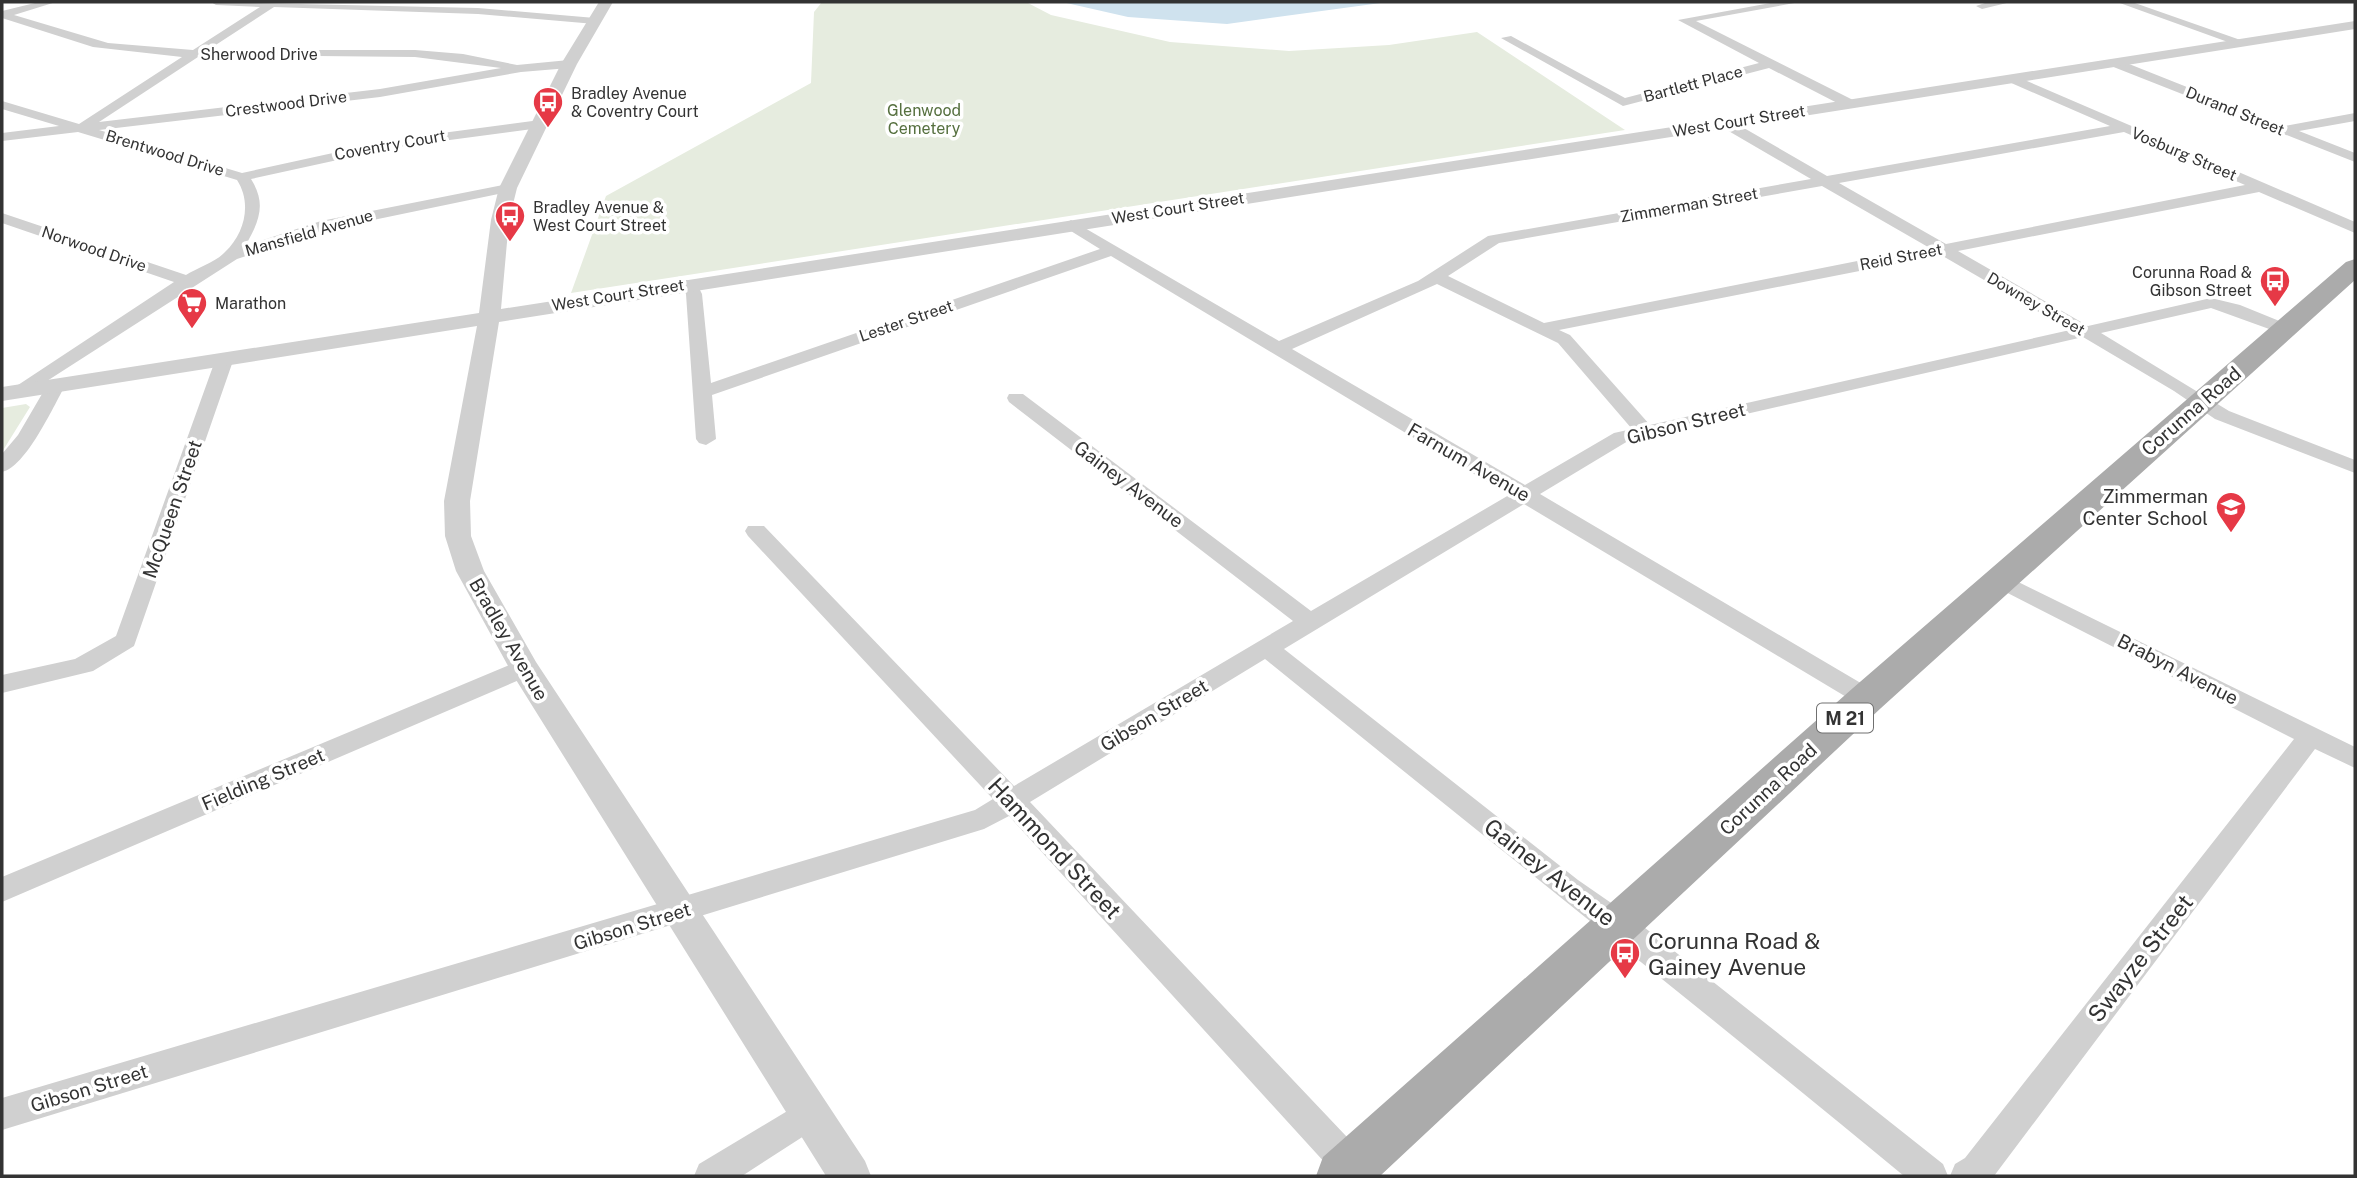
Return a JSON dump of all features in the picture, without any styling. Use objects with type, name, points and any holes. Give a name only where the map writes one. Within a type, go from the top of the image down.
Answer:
[{"type":"main road","name":"Corunna Road","points":[[1347,1172],[1867,698],[2355,267]]},
{"type":"street","points":[[3,14],[51,2]]},
{"type":"street","points":[[216,2],[478,10],[595,21]]},
{"type":"street","name":"Bradley Avenue","points":[[606,2],[569,64],[508,188],[500,220],[489,316],[457,501],[458,536],[476,586],[524,668],[678,912],[850,1176]]},
{"type":"street","points":[[1684,20],[1795,2]]},
{"type":"street","points":[[1982,6],[2006,2]]},
{"type":"street","points":[[2122,2],[2243,43]]},
{"type":"street","points":[[80,128],[272,4]]},
{"type":"street","name":"Sherwood Drive","points":[[3,14],[82,41],[123,49],[193,54],[429,55],[521,68]]},
{"type":"street","points":[[1684,20],[1850,104]]},
{"type":"street","name":"West Court Street","points":[[12,392],[2355,25]]},
{"type":"street","name":"Bartlett Place","points":[[1507,38],[1623,102],[1769,64]]},
{"type":"street","name":"Durand Street","points":[[2115,63],[2355,158]]},
{"type":"street","name":"Crestwood Drive","points":[[2,136],[380,93],[521,68],[569,64]]},
{"type":"street","name":"Vosburg Street","points":[[2013,79],[2355,228]]},
{"type":"street","name":"Brentwood Drive","points":[[2,105],[242,177],[252,191],[256,207],[231,256]]},
{"type":"street","points":[[2284,130],[2355,117]]},
{"type":"street","name":"Downey Street","points":[[1726,123],[2203,401],[2222,415],[2355,467]]},
{"type":"street","name":"Coventry Court","points":[[242,177],[397,143],[540,124]]},
{"type":"street","name":"Zimmerman Street","points":[[1276,349],[1436,277],[1476,248],[1494,239],[2124,128]]},
{"type":"street","name":"Reid Street","points":[[1543,328],[2260,187]]},
{"type":"street","name":"Mansfield Avenue","points":[[12,392],[231,256],[321,226],[508,188]]},
{"type":"street","name":"Norwood Drive","points":[[2,218],[187,281]]},
{"type":"street","name":"Farnum Avenue","points":[[1071,225],[1110,251],[1867,698]]},
{"type":"street","name":"Lester Street","points":[[702,392],[1110,251]]},
{"type":"street","points":[[1436,277],[1564,339],[1645,431]]},
{"type":"street","points":[[690,284],[694,294],[706,439]]},
{"type":"street","name":"Gibson Street","points":[[2,1114],[984,818],[1621,437],[2211,303],[2234,309],[2283,329]]},
{"type":"street","name":"McQueen Street","points":[[111,654],[126,640],[225,358]]},
{"type":"street","points":[[2,378],[12,392]]},
{"type":"street","points":[[2,466],[26,438],[56,386]]},
{"type":"street","name":"Gainey Avenue","points":[[1016,398],[1310,621]]},
{"type":"street","name":"Hammond Street","points":[[756,531],[1012,801],[1347,1172]]},
{"type":"street","name":"Brabyn Avenue","points":[[2000,580],[2355,758]]},
{"type":"street","name":"Gainey Avenue","points":[[1267,648],[1568,888],[1620,925],[1931,1176]]},
{"type":"street","points":[[2,684],[89,664],[111,654]]},
{"type":"street","name":"Fielding Street","points":[[2,890],[524,668]]},
{"type":"street","name":"Swayze Street","points":[[1967,1176],[1977,1170],[2311,736]]},
{"type":"street","points":[[711,1176],[809,1114]]},
{"type":"green space","name":"Glenwood Cemetery","points":[[822,2],[1026,2],[1051,15],[1170,42],[1289,51],[1389,45],[1477,32],[1625,130],[571,293],[606,196],[811,83],[814,12]]},
{"type":"green space","points":[[26,404],[30,407],[2,452],[2,408]]},
{"type":"water","points":[[1062,2],[1388,2],[1227,24],[1128,17]]},
{"type":"place","name":"Bradley Avenue & Coventry Court","points":[[548,129]]},
{"type":"place","name":"Bradley Avenue & West Court Street","points":[[510,243]]},
{"type":"place","name":"Corunna Road & Gibson Street","points":[[2275,308]]},
{"type":"place","name":"Marathon","points":[[192,330]]},
{"type":"place","name":"Zimmerman Center School","points":[[2231,534]]},
{"type":"place","name":"Corunna Road & Gainey Avenue","points":[[1625,980]]}]
